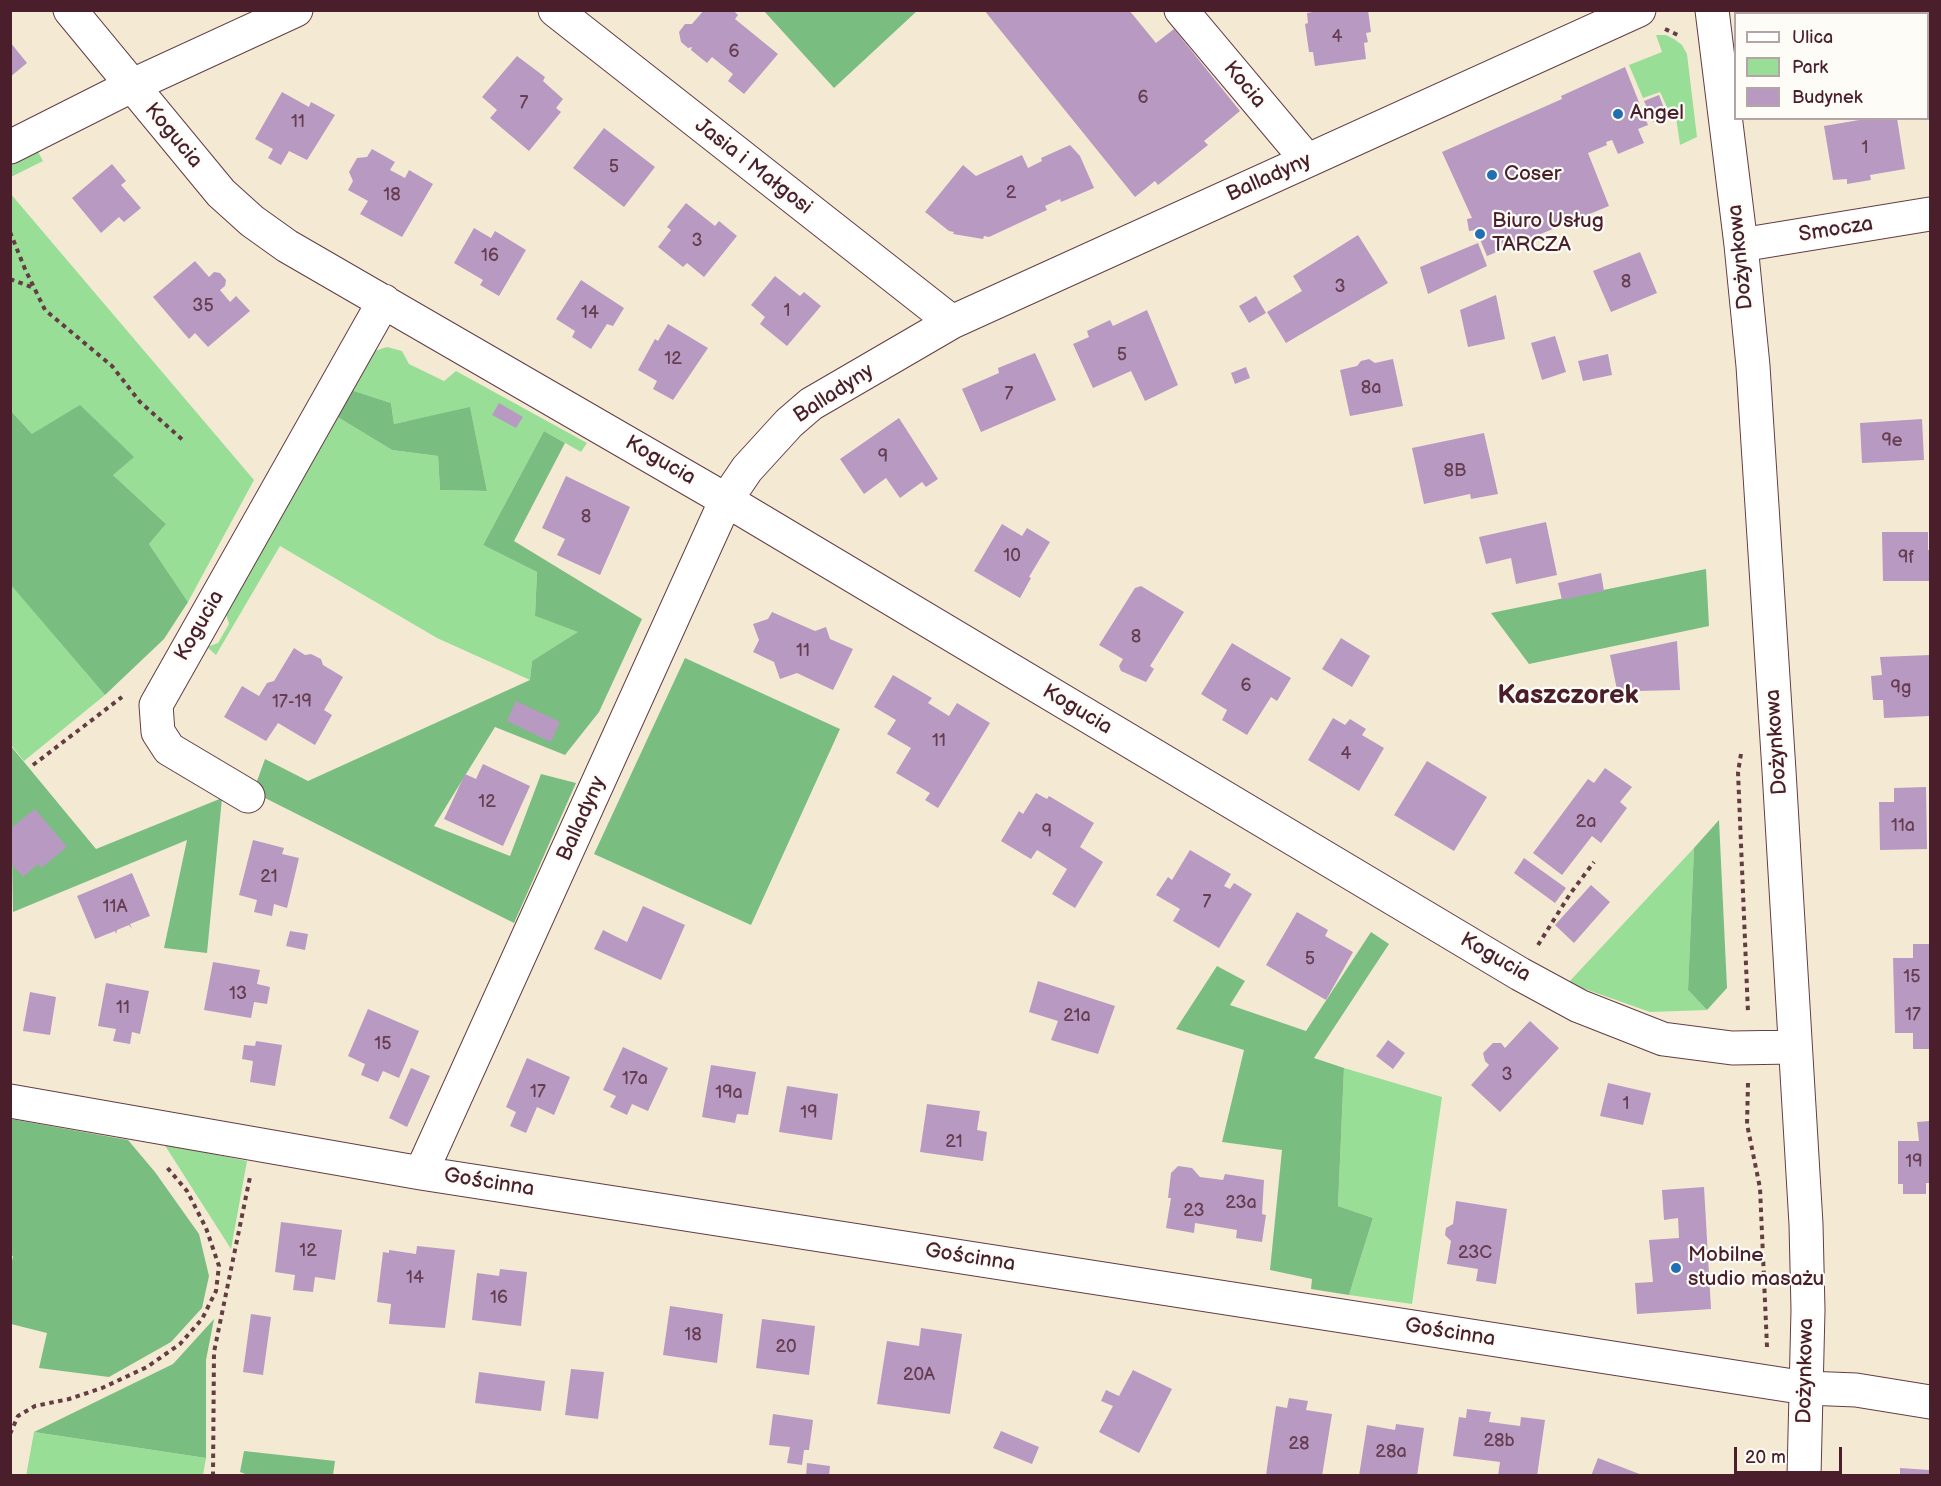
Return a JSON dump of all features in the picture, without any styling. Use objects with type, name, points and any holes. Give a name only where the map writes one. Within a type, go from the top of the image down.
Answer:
[{"type":"street","name":"Kogucia","points":[[70,10],[221,193],[252,221],[287,246],[726,500],[1520,974],[1597,1016],[1663,1039],[1722,1047],[1794,1047]]},
{"type":"street","points":[[10,147],[131,86],[296,10]]},
{"type":"street","name":"Jasia i Małgosi","points":[[555,10],[952,322]]},
{"type":"street","name":"Kocia","points":[[1181,10],[1307,160]]},
{"type":"street","name":"Dożynkowa","points":[[1712,10],[1741,245],[1756,414],[1806,1224],[1804,1476]]},
{"type":"street","name":"Balladyny","points":[[421,1173],[726,500],[769,442],[811,404],[952,322],[1307,160],[1649,20]]},
{"type":"street","name":"Smocza","points":[[1741,245],[1930,214]]},
{"type":"street","name":"Kogucia","points":[[248,796],[169,749],[158,732],[156,705],[384,301]]},
{"type":"street","name":"Gościnna","points":[[10,1101],[421,1173],[1806,1388],[1856,1390],[1930,1402]]},
{"type":"path","points":[[1649,20],[1674,32],[1689,43]]},
{"type":"path","points":[[10,232],[45,310],[112,366],[140,402],[184,441]]},
{"type":"path","points":[[10,279],[35,288]]},
{"type":"path","points":[[10,286],[19,283]]},
{"type":"path","points":[[33,765],[124,696]]},
{"type":"path","points":[[1742,751],[1738,772],[1748,967],[1748,1018]]},
{"type":"path","points":[[1520,974],[1570,894],[1594,862]]},
{"type":"path","points":[[1748,1072],[1748,1124],[1760,1188],[1766,1352]]},
{"type":"path","points":[[10,1434],[18,1416],[35,1406],[69,1399],[102,1388],[147,1367],[180,1344],[202,1319],[216,1291],[219,1266],[206,1228],[187,1191],[158,1155],[120,1120]]},
{"type":"path","points":[[213,1476],[214,1352],[252,1166]]},
{"type":"shaded area","points":[[1930,11],[1930,73],[1929,12],[1751,12]]},
{"type":"green space","points":[[764,11],[917,11],[834,88]]},
{"type":"green space","points":[[1656,35],[1666,35],[1674,39],[1682,45],[1687,54],[1697,137],[1680,145],[1676,117],[1672,118],[1660,92],[1643,98],[1629,65],[1662,52]]},
{"type":"green space","points":[[35,146],[43,161],[11,177],[11,159]]},
{"type":"green space","points":[[10,193],[254,480],[188,602],[149,544],[166,524],[112,474],[133,457],[32,434],[11,411]]},
{"type":"green space","points":[[387,347],[402,351],[409,364],[444,381],[456,371],[587,443],[581,452],[544,431],[483,545],[537,572],[535,616],[579,632],[532,661],[530,680],[437,638],[280,546],[216,655],[207,647],[218,643],[229,624],[226,614],[336,416],[392,450],[438,456],[440,490],[487,491],[470,408],[394,424],[391,403],[351,390],[371,352]]},
{"type":"green space","points":[[351,390],[391,403],[394,424],[470,407],[487,491],[440,490],[438,456],[392,450],[336,416]]},
{"type":"green space","points":[[80,405],[134,457],[113,475],[166,524],[149,544],[188,602],[164,639],[105,695],[11,585],[11,411],[32,434]]},
{"type":"green space","points":[[544,431],[565,443],[514,541],[642,619],[599,712],[565,755],[495,727],[434,826],[510,856],[541,774],[576,783],[514,923],[253,792],[265,759],[308,781],[530,680],[532,661],[578,632],[535,616],[537,572],[483,545]]},
{"type":"green space","points":[[1706,569],[1709,626],[1529,664],[1491,613]]},
{"type":"green space","points":[[10,583],[105,695],[24,761],[11,745]]},
{"type":"green space","points":[[685,658],[840,729],[751,925],[594,854]]},
{"type":"green space","points":[[10,745],[96,849],[222,798],[207,953],[164,948],[187,840],[13,912]]},
{"type":"green space","points":[[1719,820],[1727,988],[1707,1010],[1688,990],[1694,848]]},
{"type":"green space","points":[[1694,848],[1688,990],[1707,1010],[1650,1012],[1568,983]]},
{"type":"green space","points":[[1371,932],[1389,944],[1314,1058],[1344,1068],[1338,1206],[1373,1218],[1349,1295],[1311,1289],[1312,1279],[1270,1270],[1282,1150],[1222,1142],[1244,1050],[1176,1029],[1217,966],[1245,981],[1230,1005],[1306,1031]]},
{"type":"green space","points":[[1344,1068],[1442,1097],[1412,1304],[1349,1295],[1373,1218],[1338,1206]]},
{"type":"green space","points":[[11,1119],[128,1140],[155,1172],[199,1234],[209,1276],[202,1308],[171,1342],[109,1377],[39,1368],[47,1333],[11,1324],[10,1271],[13,1256],[10,1255]]},
{"type":"green space","points":[[164,1144],[247,1161],[231,1249]]},
{"type":"green space","points":[[214,1319],[206,1360],[206,1458],[34,1432],[173,1364]]},
{"type":"green space","points":[[34,1432],[206,1458],[203,1475],[26,1476]]},
{"type":"green space","points":[[244,1451],[335,1461],[333,1475],[248,1475],[240,1472]]},
{"type":"building","points":[[704,10],[733,10],[738,15],[735,19],[778,54],[744,94],[728,81],[733,74],[712,57],[707,63],[691,50],[692,47],[688,48],[681,42],[679,32],[685,24],[692,24]]},
{"type":"building","points":[[984,10],[1129,10],[1156,43],[1174,29],[1240,111],[1204,141],[1208,145],[1158,185],[1155,181],[1135,197]]},
{"type":"building","points":[[1324,10],[1368,10],[1371,32],[1366,33],[1368,42],[1364,43],[1366,59],[1315,66],[1313,52],[1309,52],[1305,24],[1308,23],[1307,13]]},
{"type":"building","points":[[1821,10],[1890,10],[1890,12],[1821,12]]},
{"type":"building","points":[[10,42],[27,63],[10,77]]},
{"type":"building","points":[[517,56],[545,77],[543,81],[563,99],[556,108],[561,112],[529,151],[490,118],[497,110],[482,97]]},
{"type":"building","points":[[1625,67],[1648,125],[1638,129],[1644,143],[1618,154],[1612,140],[1606,142],[1607,145],[1588,153],[1609,206],[1487,256],[1476,230],[1469,231],[1467,219],[1472,218],[1442,152],[1562,99],[1561,96]]},
{"type":"building","points":[[282,92],[309,107],[311,102],[335,115],[307,160],[289,151],[281,165],[268,158],[273,149],[255,139]]},
{"type":"building","points":[[1659,95],[1667,116],[1653,122],[1644,101]]},
{"type":"building","points":[[1859,120],[1897,120],[1905,169],[1870,175],[1871,180],[1847,184],[1847,179],[1833,180],[1824,126]]},
{"type":"building","points":[[604,128],[655,167],[624,207],[573,168]]},
{"type":"building","points":[[1070,145],[1080,156],[1094,188],[1045,206],[1047,210],[989,237],[984,236],[983,239],[953,234],[954,232],[949,231],[925,212],[963,165],[976,176],[1022,155],[1028,168],[1042,161],[1041,158]]},
{"type":"building","points":[[372,149],[395,162],[390,170],[405,178],[409,170],[433,184],[402,237],[360,214],[368,201],[348,190],[353,181],[349,172],[357,158],[367,157]]},
{"type":"building","points":[[112,164],[126,181],[121,185],[141,208],[124,222],[119,217],[101,233],[72,198]]},
{"type":"building","points":[[686,203],[715,226],[719,221],[737,236],[704,277],[687,263],[683,267],[658,247],[671,230],[667,227]]},
{"type":"building","points":[[474,228],[491,238],[495,231],[526,250],[499,296],[480,285],[483,280],[454,263]]},
{"type":"building","points":[[1358,235],[1388,283],[1286,343],[1267,312],[1302,291],[1293,276]]},
{"type":"building","points":[[1478,243],[1487,266],[1428,294],[1420,267]]},
{"type":"building","points":[[1640,252],[1657,293],[1611,312],[1593,271]]},
{"type":"building","points":[[195,261],[209,277],[214,272],[220,273],[226,280],[225,286],[220,290],[230,302],[236,296],[250,311],[208,347],[195,333],[189,339],[153,297]]},
{"type":"building","points":[[775,276],[800,296],[804,292],[821,306],[787,346],[760,324],[765,317],[751,305]]},
{"type":"building","points":[[581,280],[624,308],[613,326],[607,324],[591,349],[572,337],[575,331],[556,319]]},
{"type":"building","points":[[1496,295],[1505,339],[1468,347],[1460,310]]},
{"type":"building","points":[[1256,296],[1266,313],[1249,323],[1239,306]]},
{"type":"building","points":[[1147,310],[1178,385],[1145,401],[1131,371],[1093,388],[1073,344],[1089,337],[1087,331],[1110,320],[1113,326]]},
{"type":"building","points":[[668,324],[708,348],[673,400],[653,389],[657,381],[638,370],[655,339],[658,341]]},
{"type":"building","points":[[1555,336],[1566,372],[1542,380],[1531,343]]},
{"type":"building","points":[[1035,353],[1056,400],[981,432],[962,389],[999,373],[998,368]]},
{"type":"building","points":[[1608,354],[1612,375],[1583,381],[1578,361]]},
{"type":"building","points":[[1369,359],[1375,363],[1393,359],[1403,406],[1350,416],[1340,370],[1357,366],[1361,361]]},
{"type":"building","points":[[1246,367],[1250,378],[1235,384],[1231,373]]},
{"type":"building","points":[[499,403],[523,417],[516,428],[492,415]]},
{"type":"building","points":[[899,418],[938,479],[926,487],[922,482],[900,498],[886,478],[864,494],[840,459]]},
{"type":"building","points":[[1922,419],[1924,460],[1862,463],[1860,423]]},
{"type":"building","points":[[1484,433],[1498,494],[1471,499],[1470,494],[1424,504],[1412,448]]},
{"type":"building","points":[[566,476],[630,507],[600,575],[557,555],[565,539],[542,528]]},
{"type":"building","points":[[1546,522],[1557,575],[1516,584],[1511,558],[1486,564],[1479,537]]},
{"type":"building","points":[[1002,524],[1022,536],[1027,528],[1050,542],[1029,577],[1031,578],[1020,598],[974,571]]},
{"type":"building","points":[[1882,532],[1928,532],[1929,581],[1883,581]]},
{"type":"building","points":[[1601,573],[1604,591],[1562,600],[1558,583]]},
{"type":"building","points":[[1141,586],[1184,612],[1150,666],[1154,669],[1146,682],[1121,671],[1119,666],[1123,659],[1099,645],[1135,588]]},
{"type":"building","points":[[772,612],[815,631],[826,627],[830,639],[853,649],[833,690],[797,673],[780,679],[774,662],[753,652],[759,640],[753,624],[768,619]]},
{"type":"building","points":[[1341,638],[1370,656],[1352,687],[1322,669]]},
{"type":"building","points":[[1677,641],[1680,690],[1638,691],[1618,695],[1610,655]]},
{"type":"building","points":[[1232,643],[1291,678],[1277,701],[1271,697],[1247,735],[1222,720],[1227,710],[1201,694]]},
{"type":"building","points":[[294,648],[305,655],[311,654],[321,659],[323,665],[343,677],[324,710],[332,715],[315,745],[278,723],[266,741],[224,717],[242,686],[259,696],[267,683],[274,681]]},
{"type":"building","points":[[1930,655],[1930,716],[1884,718],[1883,700],[1873,700],[1871,676],[1882,675],[1880,657]]},
{"type":"building","points":[[893,675],[932,698],[928,703],[949,716],[957,703],[990,723],[938,808],[925,800],[930,793],[896,773],[911,748],[887,734],[896,720],[874,707]]},
{"type":"building","points":[[516,701],[560,722],[551,742],[507,721]]},
{"type":"building","points":[[1333,718],[1345,725],[1350,719],[1366,729],[1362,735],[1384,748],[1359,791],[1308,760]]},
{"type":"building","points":[[1427,761],[1487,797],[1454,851],[1394,815]]},
{"type":"building","points":[[483,764],[530,786],[503,846],[444,819],[465,774],[476,779]]},
{"type":"building","points":[[1605,768],[1632,787],[1620,802],[1627,808],[1601,843],[1592,836],[1562,875],[1533,853],[1588,779],[1594,783]]},
{"type":"building","points":[[1926,787],[1927,849],[1880,850],[1879,802],[1894,802],[1894,788]]},
{"type":"building","points":[[1036,793],[1047,799],[1049,796],[1094,823],[1080,847],[1103,862],[1075,908],[1052,894],[1067,869],[1037,850],[1031,859],[1001,841],[1019,811],[1023,814]]},
{"type":"building","points":[[35,809],[67,847],[41,868],[38,864],[23,877],[10,862],[10,829]]},
{"type":"building","points":[[253,840],[284,848],[282,854],[299,858],[287,908],[274,904],[272,916],[254,912],[257,900],[239,895]]},
{"type":"building","points":[[1190,850],[1231,874],[1224,886],[1230,889],[1234,883],[1252,894],[1219,948],[1173,921],[1180,909],[1156,895],[1168,877],[1172,880]]},
{"type":"building","points":[[1524,858],[1566,888],[1555,903],[1514,873]]},
{"type":"building","points":[[132,873],[150,916],[130,924],[132,929],[129,925],[117,930],[116,934],[115,931],[95,939],[77,896]]},
{"type":"building","points":[[1591,885],[1610,902],[1574,943],[1555,925]]},
{"type":"building","points":[[643,906],[685,925],[661,980],[594,949],[603,930],[627,942]]},
{"type":"building","points":[[1297,912],[1328,930],[1325,936],[1353,952],[1326,1000],[1266,965]]},
{"type":"building","points":[[290,931],[308,934],[305,950],[286,946]]},
{"type":"building","points":[[1913,944],[1930,944],[1930,1049],[1913,1049],[1913,1033],[1895,1033],[1893,958],[1913,958]]},
{"type":"building","points":[[213,962],[260,970],[257,984],[270,987],[267,1004],[254,1002],[251,1018],[204,1010]]},
{"type":"building","points":[[1038,981],[1115,1006],[1098,1054],[1051,1040],[1058,1021],[1029,1012]]},
{"type":"building","points":[[106,983],[149,991],[140,1034],[132,1032],[130,1044],[113,1041],[116,1029],[98,1026]]},
{"type":"building","points":[[30,992],[56,997],[50,1035],[23,1031]]},
{"type":"building","points":[[368,1009],[419,1031],[399,1078],[383,1071],[378,1082],[361,1075],[365,1064],[348,1056]]},
{"type":"building","points":[[1530,1021],[1559,1048],[1500,1112],[1471,1085],[1489,1065],[1483,1053],[1493,1043],[1501,1043],[1505,1048]]},
{"type":"building","points":[[1388,1040],[1405,1053],[1393,1069],[1376,1056]]},
{"type":"building","points":[[256,1041],[282,1045],[275,1086],[250,1082],[253,1061],[242,1059],[244,1045],[255,1046]]},
{"type":"building","points":[[623,1047],[668,1068],[648,1111],[632,1104],[627,1115],[610,1107],[616,1096],[603,1090]]},
{"type":"building","points":[[527,1058],[570,1077],[554,1115],[537,1107],[526,1133],[510,1126],[516,1112],[506,1107]]},
{"type":"building","points":[[711,1065],[756,1072],[748,1115],[737,1114],[735,1123],[702,1117]]},
{"type":"building","points":[[411,1068],[430,1076],[407,1127],[389,1118]]},
{"type":"building","points":[[1608,1083],[1651,1093],[1643,1125],[1600,1116]]},
{"type":"building","points":[[787,1086],[838,1094],[832,1140],[779,1132]]},
{"type":"building","points":[[927,1104],[980,1111],[977,1130],[987,1132],[983,1161],[920,1152]]},
{"type":"building","points":[[1930,1121],[1930,1183],[1926,1183],[1926,1194],[1903,1194],[1903,1184],[1898,1184],[1898,1141],[1919,1141],[1917,1122]]},
{"type":"building","points":[[1178,1166],[1192,1168],[1200,1177],[1223,1180],[1225,1174],[1264,1180],[1262,1214],[1266,1215],[1262,1242],[1236,1238],[1237,1230],[1195,1223],[1194,1233],[1166,1228],[1171,1198],[1168,1198],[1171,1173]]},
{"type":"building","points":[[1704,1187],[1711,1309],[1637,1314],[1635,1283],[1653,1282],[1649,1240],[1679,1238],[1678,1218],[1664,1220],[1662,1190]]},
{"type":"building","points":[[1456,1201],[1507,1209],[1496,1284],[1476,1281],[1478,1269],[1447,1264],[1451,1241],[1445,1235],[1446,1228],[1453,1224]]},
{"type":"building","points":[[281,1222],[342,1230],[335,1280],[315,1277],[313,1292],[293,1290],[295,1275],[275,1272]]},
{"type":"building","points":[[417,1246],[455,1250],[445,1328],[389,1324],[391,1304],[377,1302],[383,1252],[389,1253],[389,1250],[416,1254]]},
{"type":"building","points":[[500,1269],[527,1272],[521,1326],[472,1320],[477,1273],[499,1276]]},
{"type":"building","points":[[670,1306],[723,1314],[717,1363],[663,1355]]},
{"type":"building","points":[[251,1314],[271,1317],[263,1375],[243,1372]]},
{"type":"building","points":[[762,1319],[815,1326],[809,1375],[756,1368]]},
{"type":"building","points":[[921,1328],[962,1334],[950,1414],[877,1404],[887,1341],[919,1346]]},
{"type":"building","points":[[571,1369],[604,1372],[598,1419],[565,1415]]},
{"type":"building","points":[[1133,1370],[1172,1389],[1139,1453],[1099,1432],[1113,1406],[1101,1401],[1106,1390],[1119,1396]]},
{"type":"building","points":[[479,1372],[545,1381],[541,1411],[475,1403]]},
{"type":"building","points":[[1289,1398],[1308,1401],[1306,1410],[1332,1414],[1322,1476],[1266,1475],[1276,1406],[1287,1408]]},
{"type":"building","points":[[1467,1409],[1491,1412],[1489,1422],[1520,1426],[1521,1417],[1545,1420],[1537,1476],[1498,1476],[1500,1462],[1453,1456],[1459,1417],[1466,1418]]},
{"type":"building","points":[[773,1414],[813,1420],[809,1450],[804,1450],[802,1465],[787,1463],[790,1447],[769,1445]]},
{"type":"building","points":[[1396,1424],[1424,1428],[1417,1476],[1359,1476],[1367,1425],[1395,1430]]},
{"type":"building","points":[[1001,1431],[1039,1447],[1032,1464],[993,1448]]},
{"type":"building","points":[[1598,1458],[1642,1475],[1642,1476],[1591,1476]]},
{"type":"building","points":[[807,1463],[830,1466],[829,1476],[806,1476]]},
{"type":"building","points":[[1900,1468],[1930,1470],[1930,1476],[1900,1476]]},
{"type":"place","name":"Angel","points":[[1618,114]]},
{"type":"place","name":"Coser","points":[[1492,175]]},
{"type":"place","name":"Biuro Usług TARCZA","points":[[1480,234]]},
{"type":"place","name":"Mobilne studio masażu","points":[[1676,1268]]},
{"type":"district","name":"Kaszczorek","points":[[1568,696]]}]
